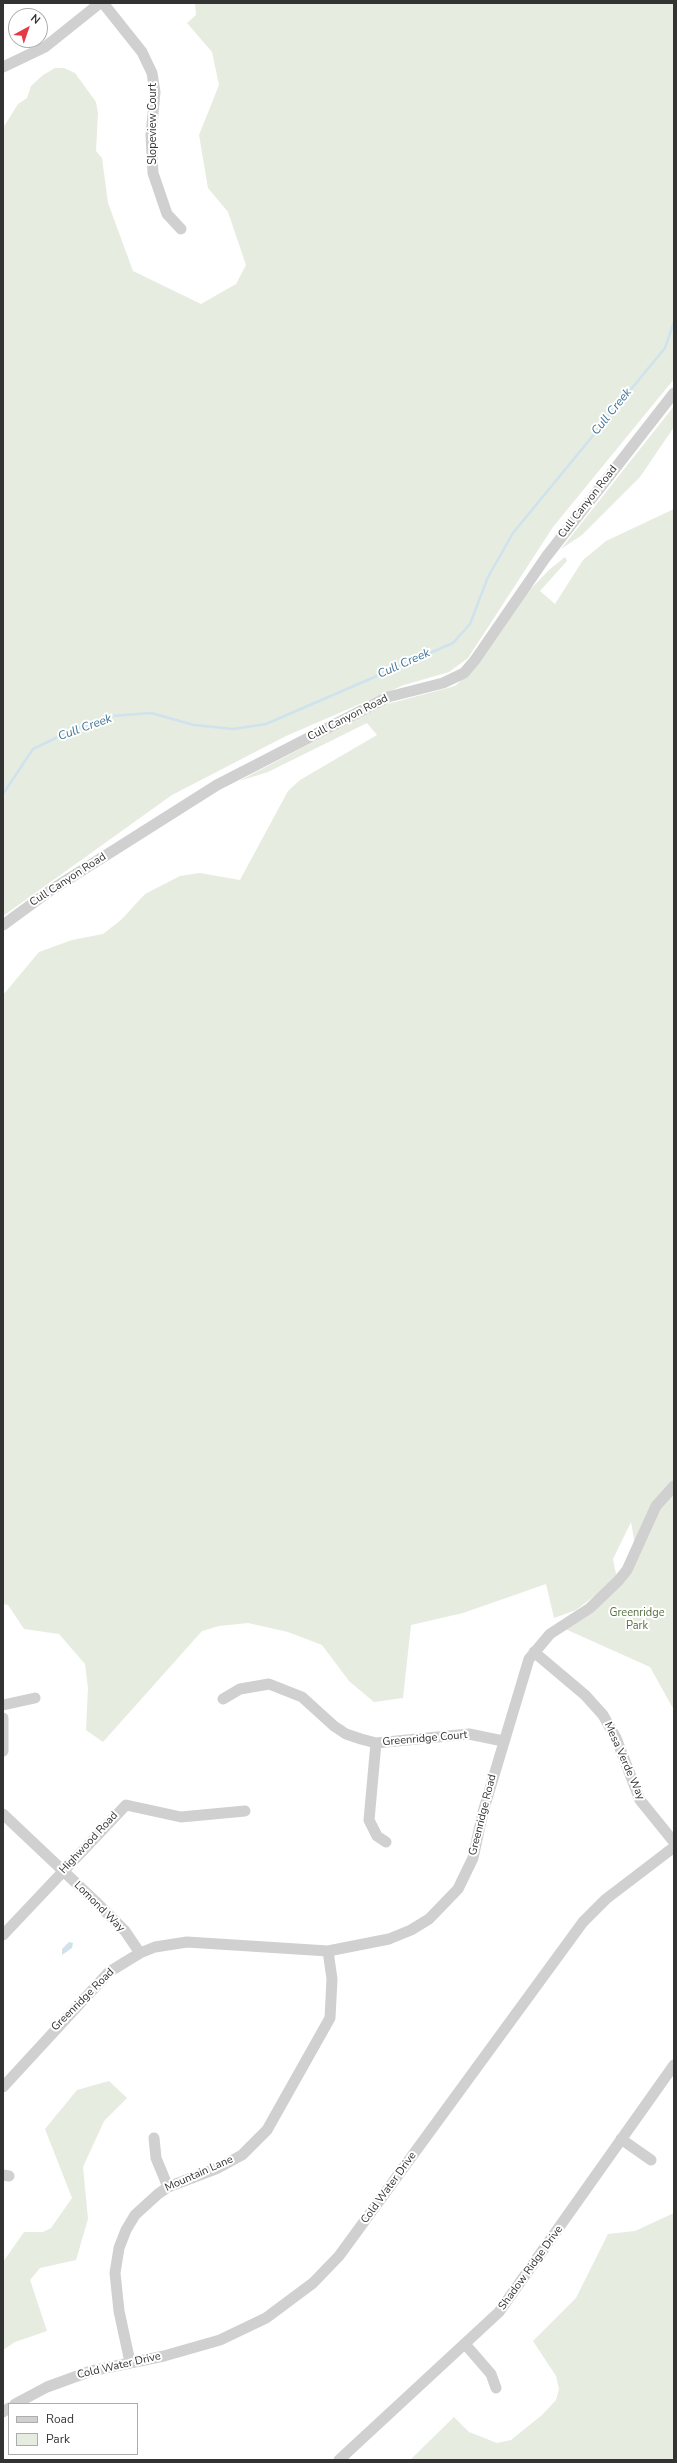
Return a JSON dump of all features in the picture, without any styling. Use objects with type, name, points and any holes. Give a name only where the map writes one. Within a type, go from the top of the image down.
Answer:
[{"type":"street","points":[[3,67],[45,47],[102,3]]},
{"type":"street","name":"Slopeview Court","points":[[102,3],[142,52],[152,73],[155,92],[151,136],[153,174],[166,214],[181,229]]},
{"type":"street","name":"Cull Canyon Road","points":[[3,925],[51,890],[217,785],[388,697],[443,682],[464,673],[475,660],[546,557],[674,393]]},
{"type":"street","name":"Greenridge Road","points":[[3,2087],[109,1972],[140,1953],[155,1947],[187,1942],[328,1951],[368,1944],[411,1930],[429,1919],[458,1889],[474,1858],[483,1812],[503,1741],[524,1671],[534,1652],[550,1634],[590,1608],[618,1581],[627,1570],[656,1506],[674,1486]]},
{"type":"street","name":"Mesa Verde Way","points":[[534,1652],[585,1695],[603,1714],[616,1738],[640,1800],[674,1842]]},
{"type":"street","name":"Greenridge Court","points":[[223,1699],[240,1689],[269,1684],[278,1686],[302,1697],[346,1734],[376,1743],[469,1734],[503,1741]]},
{"type":"street","points":[[3,1705],[35,1698]]},
{"type":"street","points":[[3,1718],[3,1751]]},
{"type":"street","points":[[376,1743],[369,1820],[377,1836],[386,1842]]},
{"type":"street","name":"Highwood Road","points":[[3,1935],[126,1805],[181,1817],[245,1811]]},
{"type":"street","name":"Lomond Way","points":[[3,1814],[125,1931],[140,1953]]},
{"type":"street","name":"Cold Water Drive","points":[[17,2403],[47,2387],[69,2378],[130,2362],[197,2348],[234,2334],[266,2318],[313,2283],[339,2256],[583,1922],[606,1899],[674,1847]]},
{"type":"street","name":"Mountain Lane","points":[[130,2362],[119,2311],[115,2273],[116,2260],[126,2230],[135,2215],[146,2202],[168,2187],[229,2162],[255,2144],[266,2130],[330,2018],[332,1979],[328,1951]]},
{"type":"street","name":"Shadow Ridge Drive","points":[[339,2460],[499,2312],[517,2290],[674,2065]]},
{"type":"street","points":[[154,2138],[156,2158],[168,2187]]},
{"type":"street","points":[[621,2139],[650,2160]]},
{"type":"street","points":[[465,2344],[491,2374],[496,2388]]},
{"type":"green space","points":[[195,3],[674,3],[674,379],[553,527],[468,658],[449,672],[404,685],[286,736],[172,795],[3,916],[3,128],[18,104],[27,98],[31,86],[43,75],[55,68],[64,68],[75,73],[96,102],[98,113],[96,151],[102,158],[108,203],[133,271],[201,304],[236,284],[246,265],[228,212],[208,188],[199,135],[219,85],[212,52],[187,23],[196,15]]},
{"type":"green space","points":[[674,406],[674,427],[640,477],[582,535],[561,549]]},
{"type":"green space","name":"Greenridge Park","points":[[674,509],[674,1710],[650,1667],[563,1628],[582,1617],[600,1603],[630,1570],[637,1556],[631,1522],[613,1559],[617,1579],[576,1610],[554,1618],[546,1584],[463,1613],[411,1625],[403,1698],[374,1702],[349,1681],[322,1645],[288,1632],[248,1623],[219,1626],[202,1631],[103,1742],[86,1730],[88,1688],[85,1664],[59,1634],[24,1629],[8,1605],[3,1604],[3,995],[39,952],[72,940],[103,934],[121,920],[145,894],[180,876],[200,873],[240,880],[288,791],[300,780],[377,735],[367,723],[268,772],[239,781],[384,705],[455,686],[477,666],[525,595],[549,570],[565,557],[567,561],[540,591],[555,604],[583,560],[606,541]]},
{"type":"green space","points":[[109,2081],[127,2098],[104,2121],[83,2167],[88,2219],[76,2260],[40,2268],[30,2280],[47,2331],[15,2342],[3,2350],[3,2262],[24,2232],[43,2232],[51,2228],[72,2198],[45,2129],[77,2090]]},
{"type":"green space","points":[[674,2213],[674,2460],[410,2460],[454,2417],[469,2432],[497,2443],[511,2440],[542,2415],[556,2400],[559,2389],[556,2376],[533,2341],[576,2298],[608,2234],[635,2231]]},
{"type":"water","points":[[69,1942],[73,1943],[72,1948],[62,1955],[62,1949]]},
{"type":"waterway","name":"Cull Creek","points":[[3,794],[33,749],[64,734],[112,716],[151,713],[194,725],[233,729],[266,724],[453,643],[470,624],[488,577],[513,533],[665,348],[674,322]]}]
